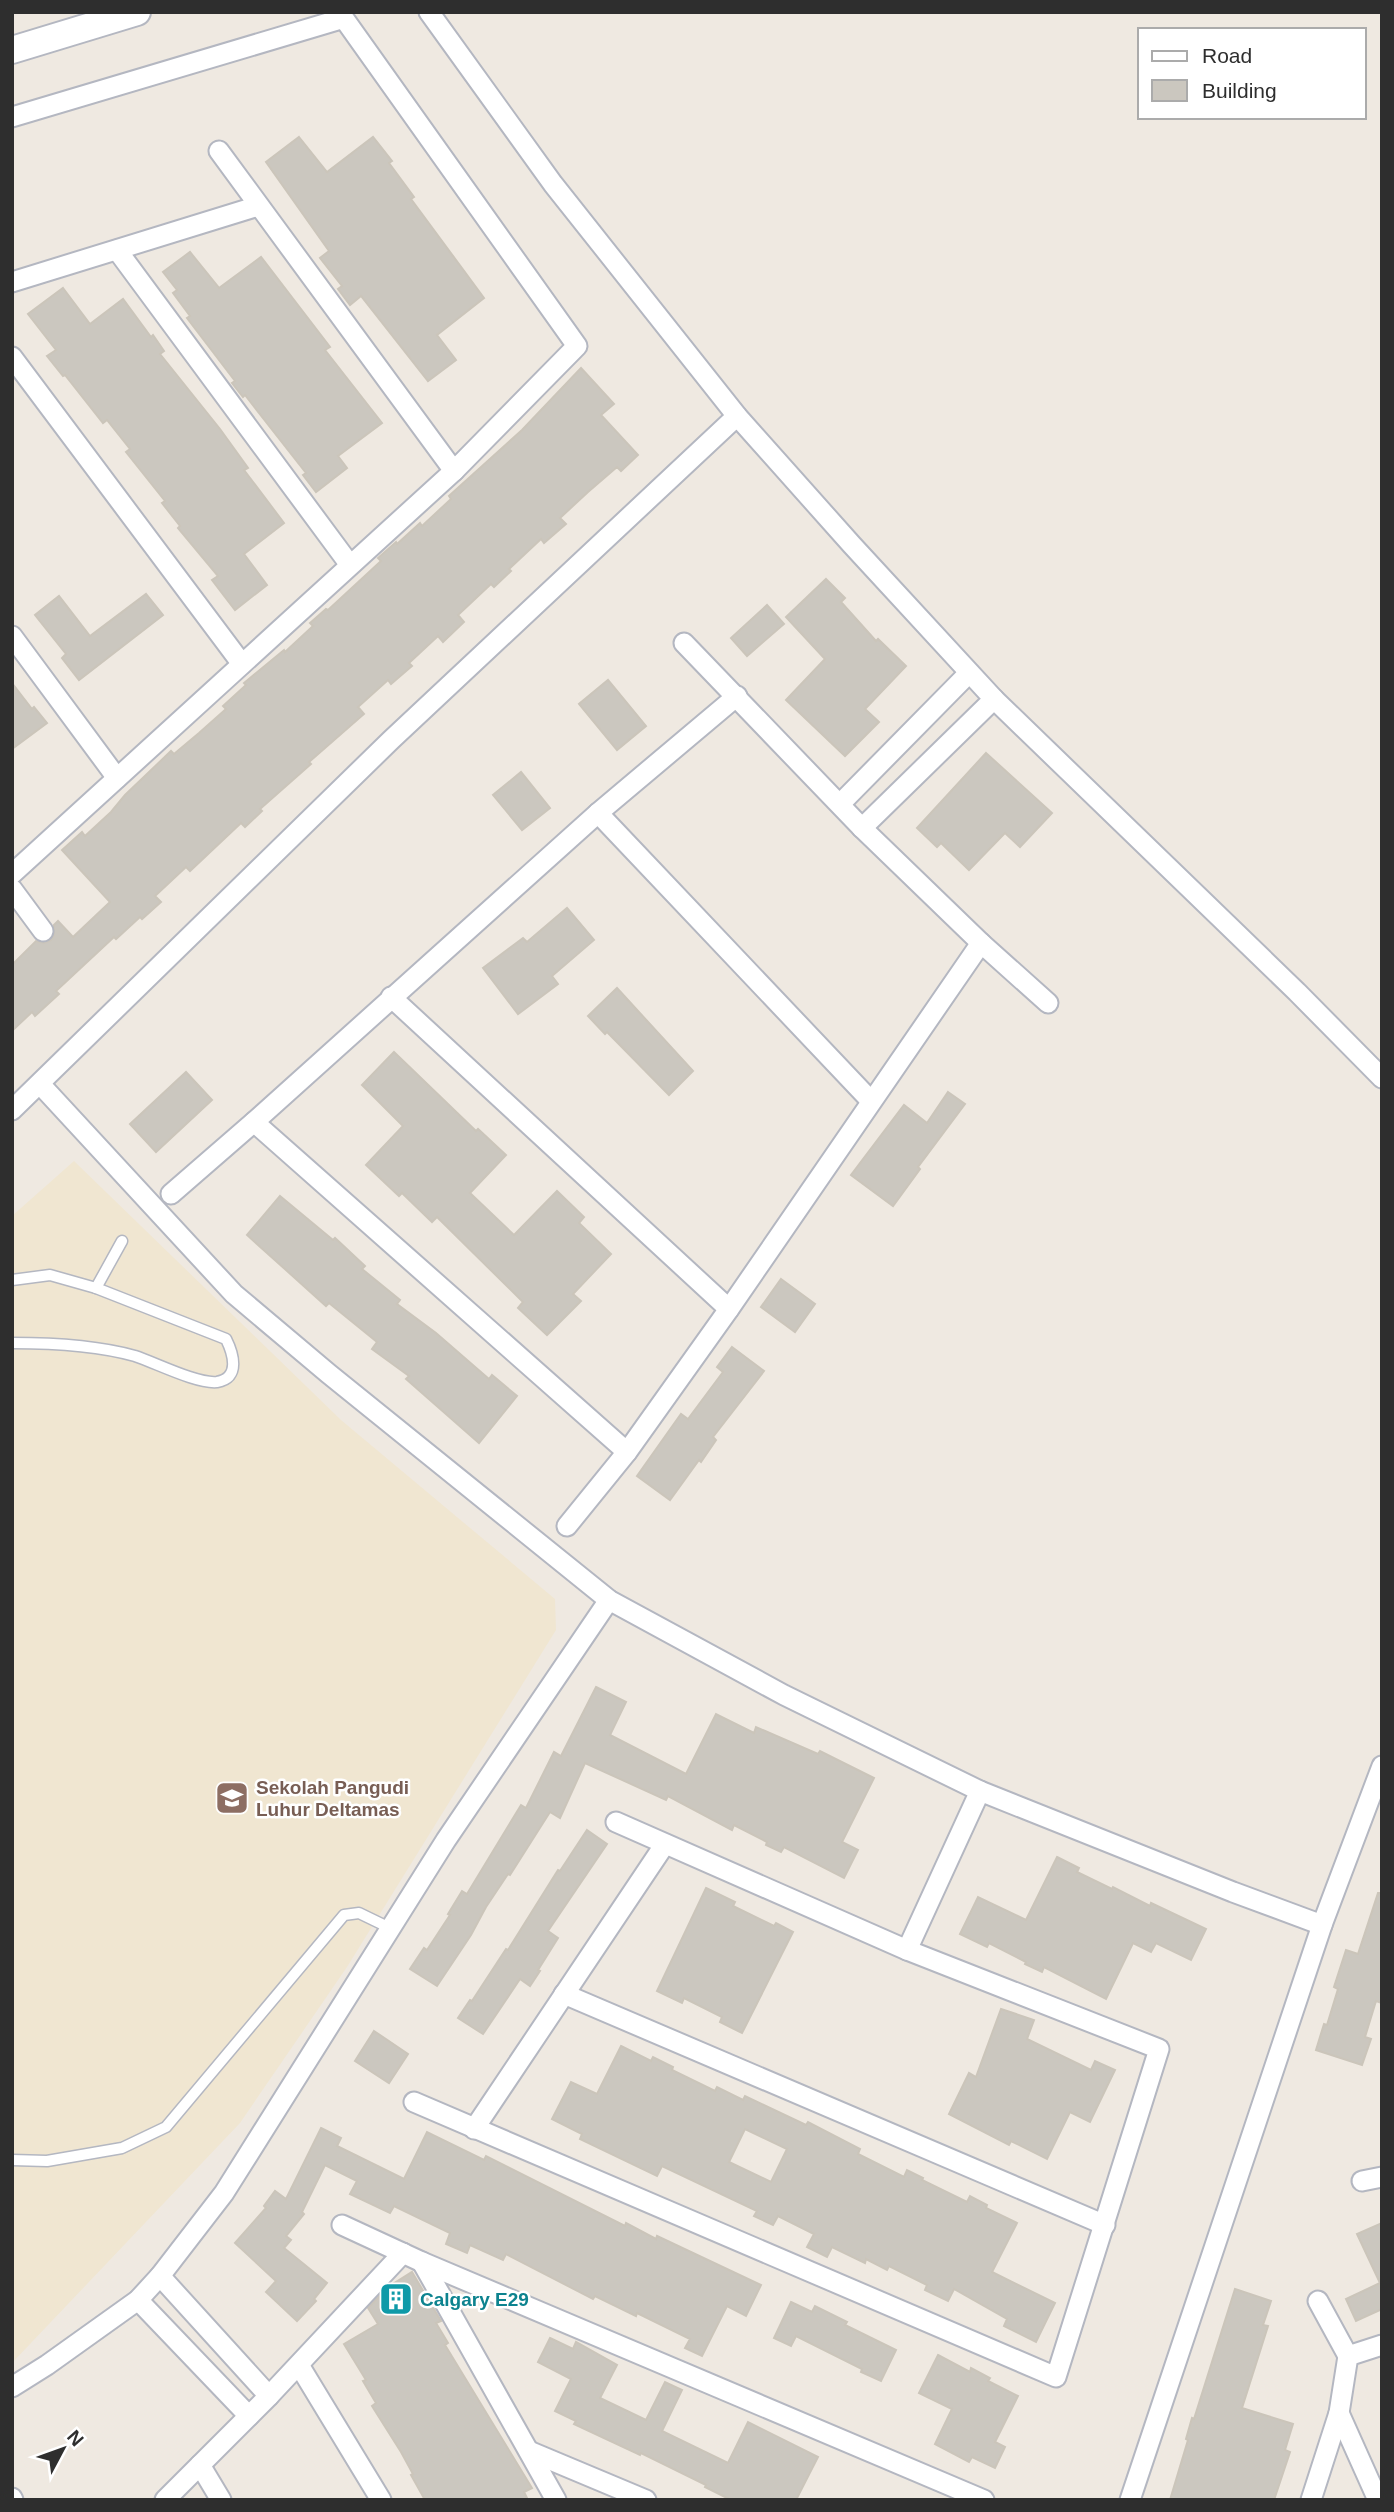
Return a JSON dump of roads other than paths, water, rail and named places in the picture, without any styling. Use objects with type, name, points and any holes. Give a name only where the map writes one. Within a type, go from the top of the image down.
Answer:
[{"type":"street","points":[[12,50],[137,12]]},
{"type":"street","points":[[429,12],[553,184],[737,416],[994,699],[1287,982],[1382,1078]]},
{"type":"street","points":[[12,117],[345,20],[577,346],[453,471],[12,874]]},
{"type":"street","points":[[219,151],[453,471]]},
{"type":"street","points":[[12,282],[258,206]]},
{"type":"street","points":[[117,250],[350,565]]},
{"type":"street","points":[[12,357],[242,664]]},
{"type":"street","points":[[12,1110],[391,740],[737,416]]},
{"type":"street","points":[[12,635],[117,778]]},
{"type":"street","points":[[684,643],[862,828],[981,943],[1048,1003]]},
{"type":"street","points":[[840,804],[969,673]]},
{"type":"street","points":[[171,1194],[598,813],[737,696]]},
{"type":"street","points":[[862,828],[994,699]]},
{"type":"street","points":[[598,813],[871,1101]]},
{"type":"street","points":[[12,889],[43,931]]},
{"type":"street","points":[[567,1526],[627,1452],[729,1309],[981,943]]},
{"type":"street","points":[[391,997],[729,1309]]},
{"type":"street","points":[[40,1084],[234,1294],[609,1600],[784,1695],[980,1791],[1322,1925]]},
{"type":"street","points":[[254,1122],[627,1452]]},
{"type":"street","points":[[12,2387],[138,2300],[225,2193],[446,1840],[609,1600]]},
{"type":"street","points":[[1130,2500],[1322,1925],[1382,1766]]},
{"type":"street","points":[[907,1950],[980,1791]]},
{"type":"street","points":[[414,2102],[1056,2377],[1159,2049],[907,1950],[616,1822]]},
{"type":"street","points":[[474,2129],[665,1844]]},
{"type":"street","points":[[564,1994],[1105,2225]]},
{"type":"street","points":[[1362,2181],[1382,2177]]},
{"type":"street","points":[[342,2225],[422,2262],[984,2500]]},
{"type":"street","points":[[165,2500],[299,2365],[403,2253]]},
{"type":"street","points":[[422,2262],[556,2500]]},
{"type":"street","points":[[160,2276],[269,2396]]},
{"type":"street","points":[[138,2300],[249,2416]]},
{"type":"street","points":[[1311,2500],[1339,2413],[1348,2357],[1318,2301]]},
{"type":"street","points":[[1348,2357],[1382,2345]]},
{"type":"street","points":[[299,2365],[381,2500]]},
{"type":"street","points":[[1339,2413],[1378,2500]]},
{"type":"street","points":[[530,2451],[646,2500]]},
{"type":"street","points":[[200,2465],[221,2500]]},
{"type":"lane","points":[[96,1288],[122,1241]]},
{"type":"lane","points":[[12,1280],[50,1275],[96,1288],[226,1339],[234,1355],[233,1368],[227,1378],[218,1382],[205,1381],[134,1356],[94,1348],[12,1343]]},
{"type":"lane","points":[[12,2160],[47,2161],[122,2148],[166,2127],[344,1915],[359,1913],[390,1928]]},
{"type":"place","name":"Sekolah Pangudi Luhur Deltamas","points":[[232,1798]]},
{"type":"place","name":"Calgary E29","points":[[396,2299]]}]
